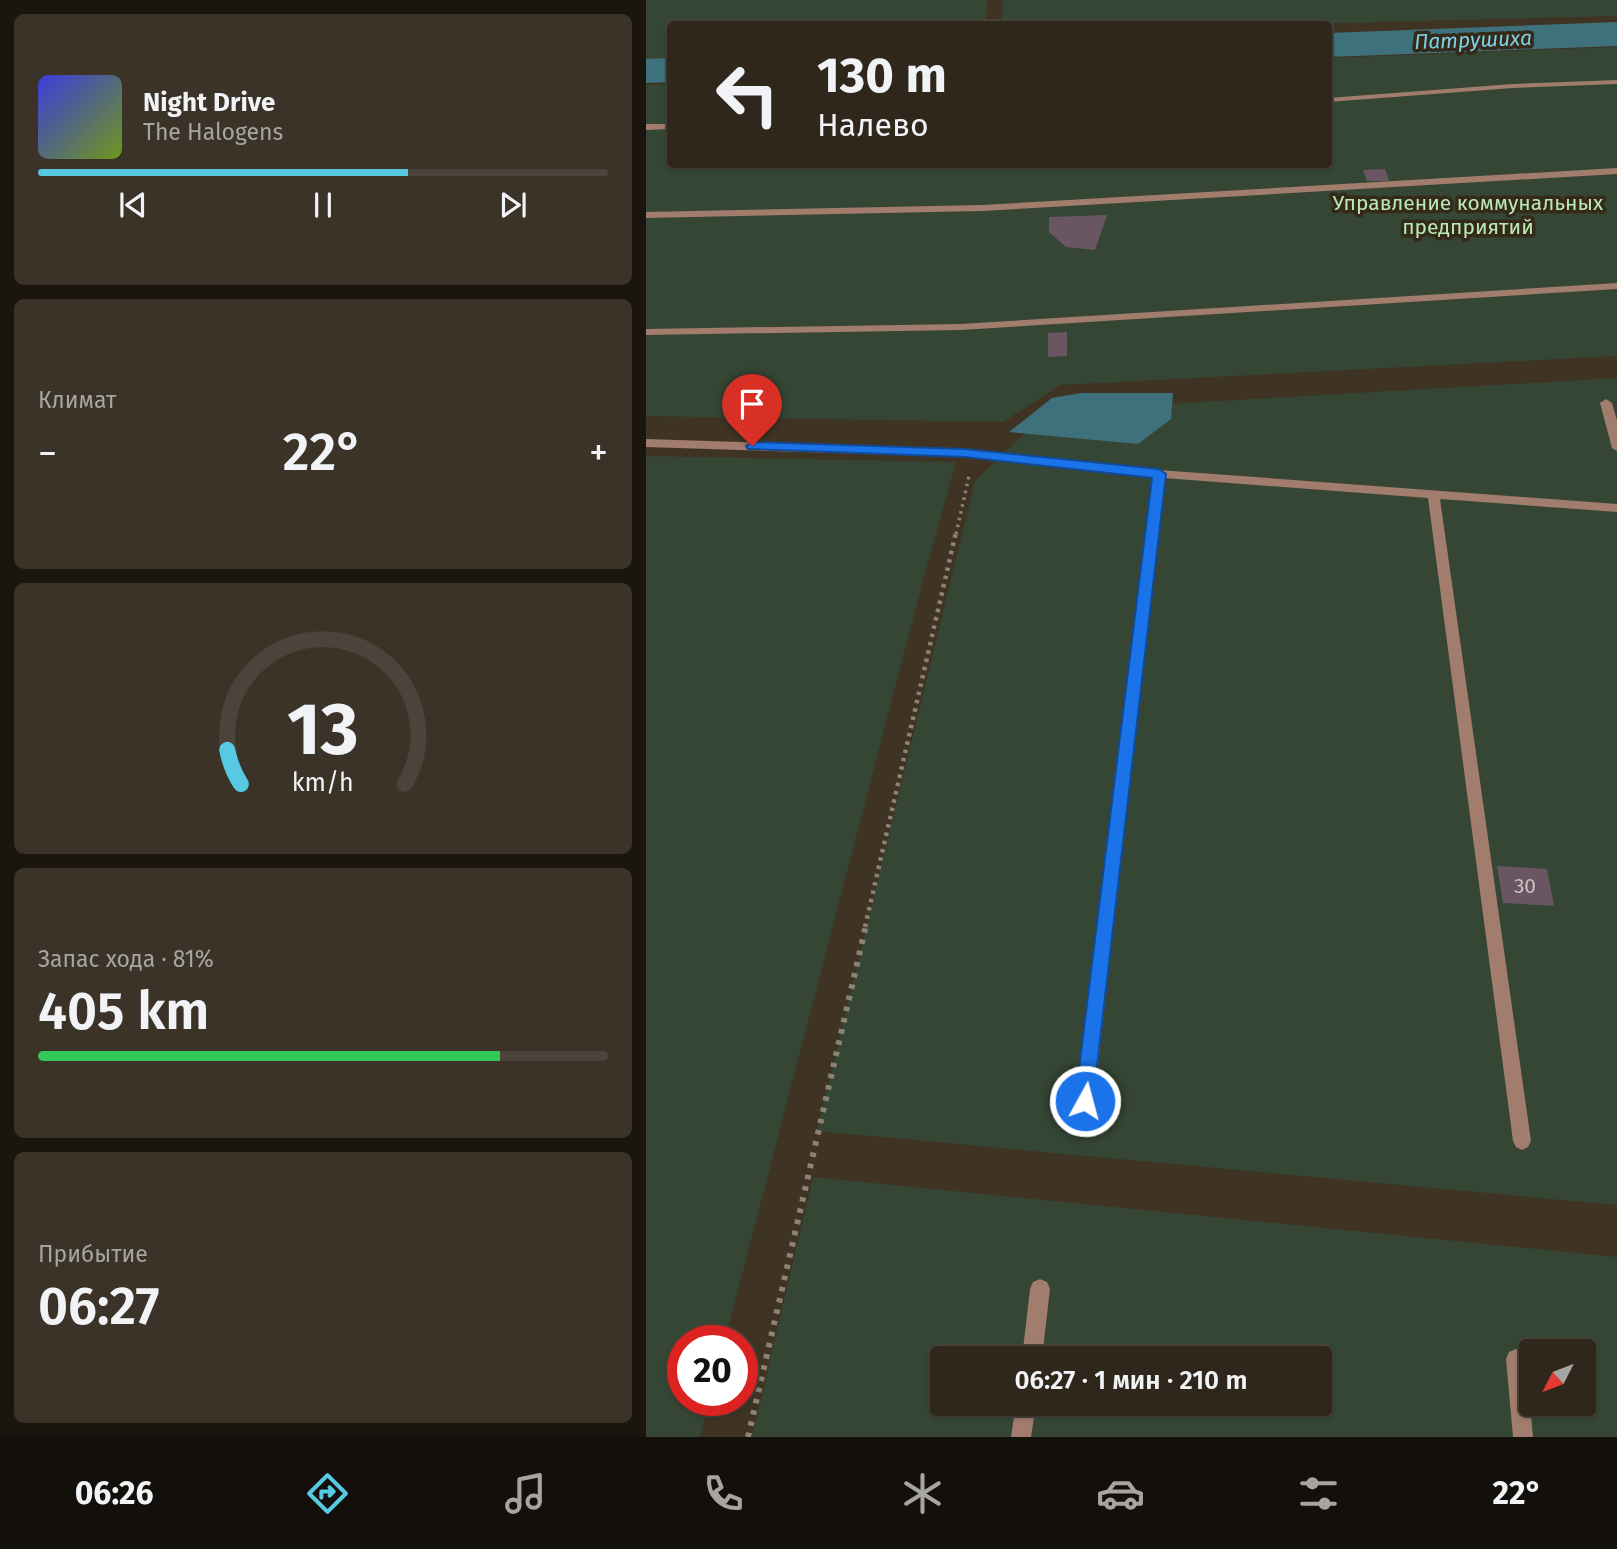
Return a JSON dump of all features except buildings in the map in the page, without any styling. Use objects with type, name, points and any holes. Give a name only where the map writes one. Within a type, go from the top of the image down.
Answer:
[{"type":"street","points":[[1332,100],[1512,86],[1617,82]]},
{"type":"street","points":[[646,127],[667,127]]},
{"type":"street","points":[[646,215],[982,208],[1617,171]]},
{"type":"street","points":[[646,332],[960,327],[1617,286]]},
{"type":"street","points":[[1606,403],[1617,448]]},
{"type":"street","points":[[646,443],[965,453],[1159,474],[1617,508]]},
{"type":"street","points":[[1085,1101],[1159,474]]},
{"type":"street","points":[[1433,494],[1522,1141]]},
{"type":"street","points":[[1033,1346],[1040,1289]]},
{"type":"street","points":[[1516,1360],[1523,1437]]},
{"type":"street","points":[[1022,1437],[1025,1416]]},
{"type":"path","points":[[748,1437],[972,464],[965,453]]},
{"type":"green space","points":[[646,0],[988,0],[985,21],[667,21],[667,59],[646,60]]},
{"type":"green space","points":[[1003,0],[1617,0],[1618,16],[1332,23],[1332,21],[1001,21]]},
{"type":"green space","name":"Управление коммунальных предприятий","points":[[1617,47],[1617,356],[1060,385],[1003,422],[646,416],[646,85],[667,84],[667,168],[1332,168],[1332,58]]},
{"type":"green space","points":[[1617,378],[1617,1205],[817,1131],[975,481],[1048,411]]},
{"type":"green space","points":[[646,456],[956,462],[729,1325],[667,1325],[667,1416],[706,1416],[700,1437],[646,1437]]},
{"type":"green space","points":[[813,1177],[1617,1257],[1617,1437],[752,1437]]},
{"type":"water","points":[[1081,393],[1173,393],[1171,419],[1138,444],[1009,432],[1052,398]]},
{"type":"waterway","name":"Патрушиха","points":[[1332,45],[1618,34]]},
{"type":"waterway","name":"Патрушиха","points":[[646,71],[667,70]]},
{"type":"route","points":[[752,446],[965,453],[1159,474],[1085,1101]]}]
